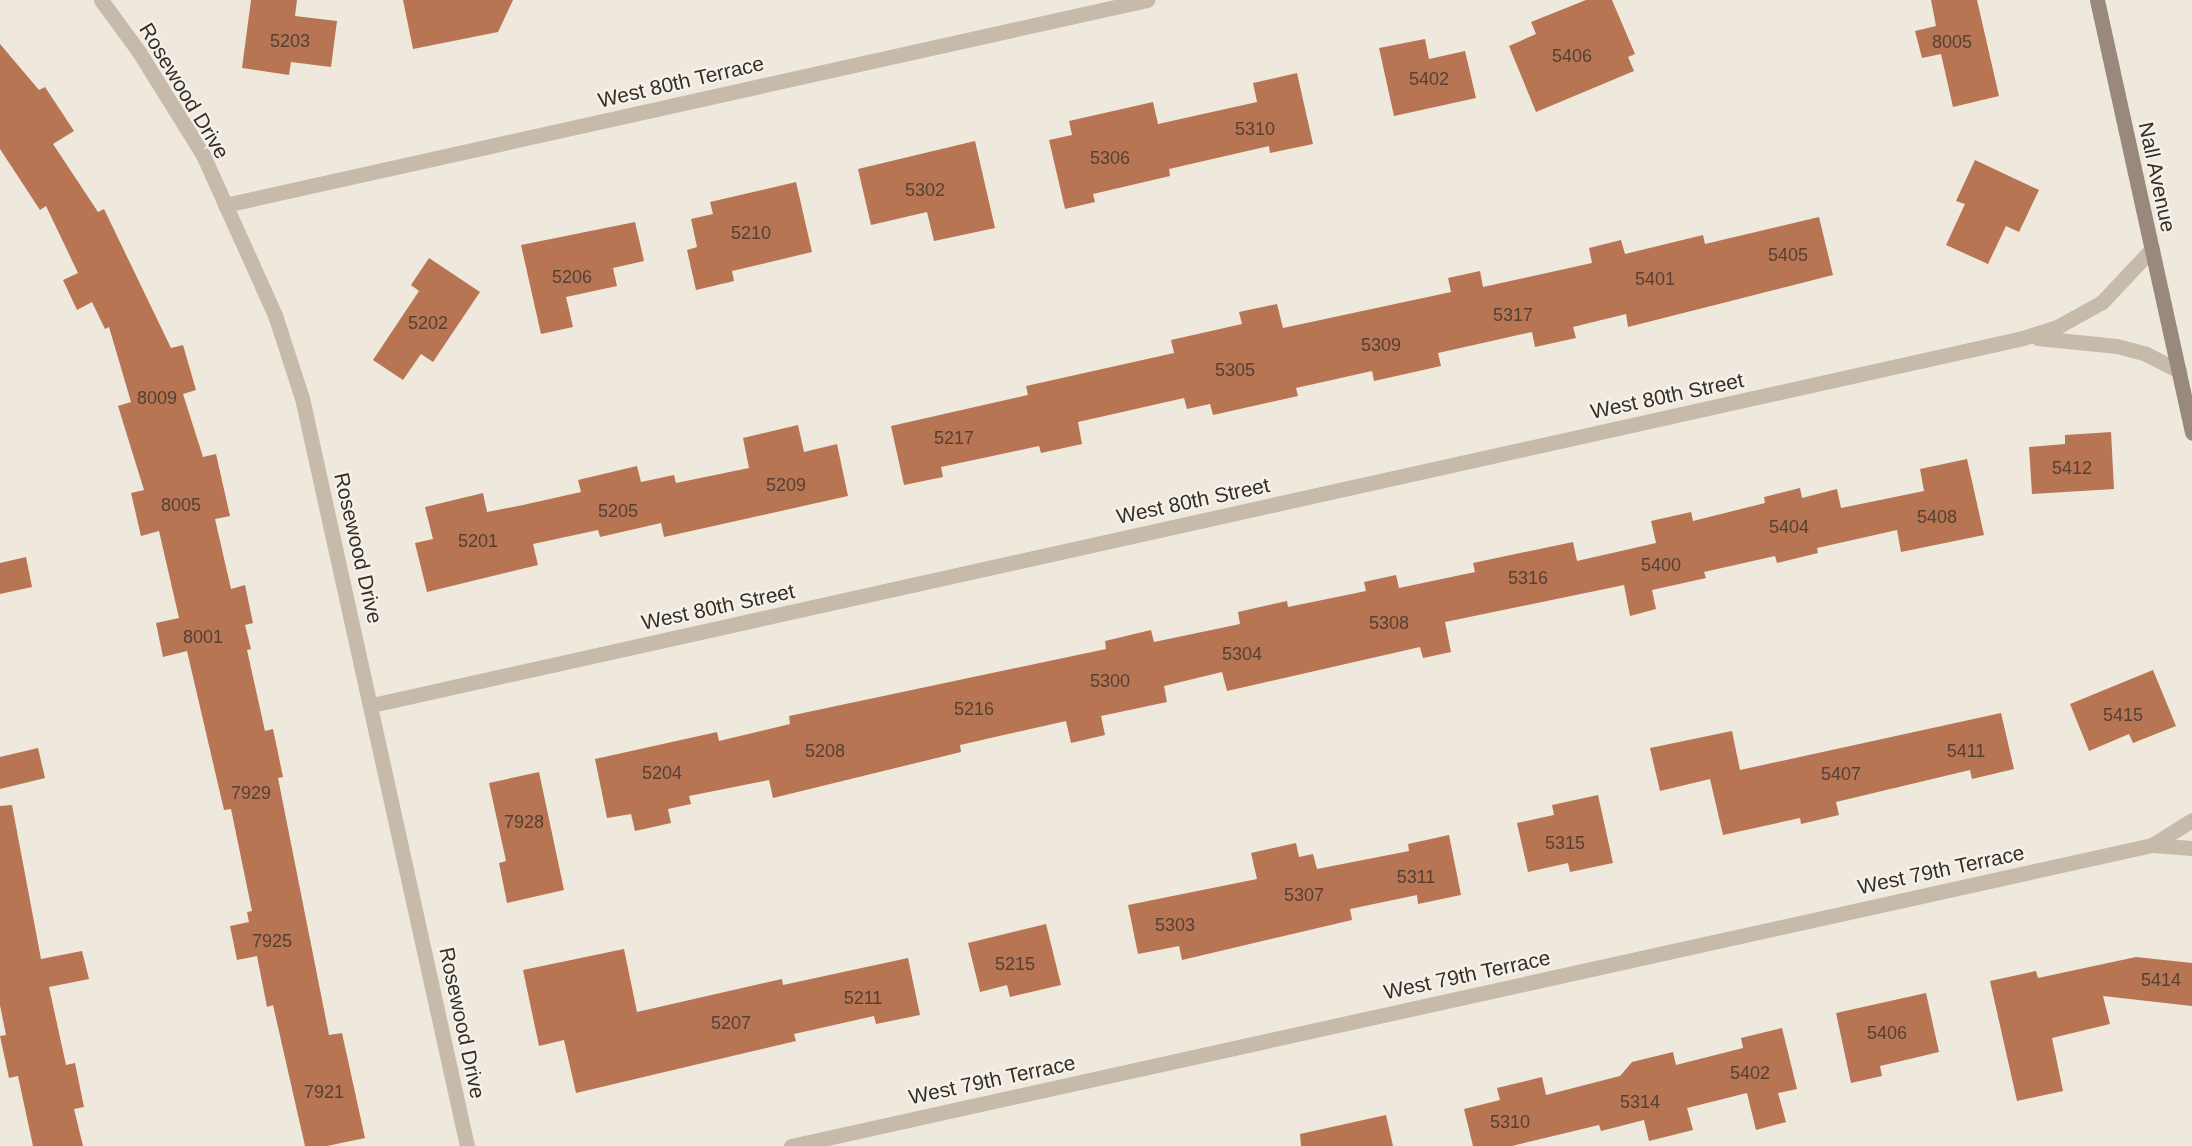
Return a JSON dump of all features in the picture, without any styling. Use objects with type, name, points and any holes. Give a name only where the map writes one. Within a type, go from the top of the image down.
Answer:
[{"type":"main road","name":"Nall Avenue","points":[[2097,0],[2192,433]]},
{"type":"street","name":"Rosewood Drive","points":[[101,0],[139,52],[197,146],[275,315],[302,398],[372,705],[467,1146]]},
{"type":"street","name":"West 80th Terrace","points":[[225,205],[1147,0]]},
{"type":"street","name":"West 80th Street","points":[[372,705],[2023,338],[2057,327],[2102,302],[2152,249]]},
{"type":"street","name":"West 80th Street","points":[[2023,338],[2077,339],[2117,346],[2146,354],[2179,371]]},
{"type":"street","name":"West 79th Terrace","points":[[2152,845],[2192,820]]},
{"type":"street","name":"West 79th Terrace","points":[[791,1146],[2152,845],[2192,848]]},
{"type":"building","points":[[251,0],[297,0],[295,16],[337,21],[331,67],[291,62],[289,75],[242,68]]},
{"type":"building","points":[[403,0],[513,0],[498,32],[413,49]]},
{"type":"building","points":[[1586,0],[1612,0],[1635,54],[1628,57],[1634,71],[1536,112],[1509,46],[1536,34],[1531,22]]},
{"type":"building","points":[[1931,0],[1977,0],[1999,96],[1953,107],[1941,54],[1922,58],[1915,31],[1936,26]]},
{"type":"building","points":[[1425,39],[1429,59],[1465,51],[1476,98],[1394,116],[1379,48]]},
{"type":"building","points":[[0,44],[39,90],[45,87],[74,131],[53,144],[98,212],[104,209],[171,348],[183,345],[196,390],[183,394],[203,457],[216,454],[230,516],[215,519],[231,589],[245,585],[253,623],[245,625],[251,649],[247,650],[265,731],[273,729],[283,777],[278,778],[329,1035],[342,1033],[365,1138],[327,1146],[305,1146],[273,1005],[267,1007],[257,956],[237,960],[230,926],[249,922],[247,912],[252,911],[231,809],[224,810],[187,651],[163,657],[156,623],[179,618],[159,531],[141,536],[131,493],[144,490],[118,406],[131,402],[109,327],[105,329],[92,302],[77,310],[63,280],[78,273],[46,206],[40,210],[0,149]]},
{"type":"building","points":[[1297,73],[1313,144],[1270,153],[1269,146],[1169,169],[1170,176],[1093,194],[1095,202],[1065,209],[1049,140],[1072,135],[1069,121],[1153,102],[1158,124],[1257,102],[1253,83]]},
{"type":"building","points":[[975,141],[995,228],[934,241],[927,212],[871,225],[858,169]]},
{"type":"building","points":[[1975,160],[2039,190],[2019,232],[2006,226],[1988,264],[1946,245],[1965,204],[1956,201]]},
{"type":"building","points":[[796,182],[812,252],[732,271],[734,281],[696,290],[687,250],[697,247],[691,219],[713,214],[710,202]]},
{"type":"building","points":[[1819,217],[1833,275],[1628,327],[1626,314],[1573,327],[1576,338],[1535,347],[1532,332],[1438,353],[1441,366],[1374,381],[1372,371],[1296,388],[1298,396],[1213,415],[1210,404],[1187,409],[1184,398],[1078,422],[1082,444],[1041,453],[1039,446],[941,467],[943,477],[904,485],[891,426],[1028,395],[1026,386],[1174,353],[1171,340],[1242,324],[1239,312],[1277,304],[1283,328],[1451,292],[1448,278],[1480,271],[1483,287],[1592,263],[1589,248],[1621,240],[1625,254],[1703,235],[1705,244]]},
{"type":"building","points":[[635,222],[644,261],[613,268],[617,286],[566,297],[573,327],[541,334],[521,245]]},
{"type":"building","points":[[429,258],[480,292],[433,362],[421,354],[403,380],[373,360],[419,291],[411,285]]},
{"type":"building","points":[[798,425],[804,452],[837,444],[848,496],[664,537],[661,523],[600,537],[598,530],[533,544],[538,565],[427,592],[415,543],[433,539],[425,507],[483,493],[487,512],[581,492],[578,480],[637,466],[641,482],[674,475],[676,483],[749,468],[743,438]]},
{"type":"building","points":[[2111,432],[2114,489],[2032,494],[2029,447],[2065,444],[2065,435]]},
{"type":"building","points":[[1967,459],[1984,535],[1901,552],[1897,530],[1817,548],[1818,553],[1777,563],[1775,556],[1704,572],[1706,578],[1652,590],[1656,609],[1630,616],[1624,585],[1445,622],[1451,652],[1423,658],[1420,647],[1227,691],[1222,672],[1164,686],[1167,702],[1101,716],[1105,735],[1071,743],[1066,721],[960,745],[961,752],[773,798],[769,780],[689,796],[691,804],[668,809],[671,823],[635,831],[631,814],[607,818],[595,759],[717,732],[719,741],[790,724],[789,716],[1106,649],[1105,641],[1151,630],[1154,642],[1240,624],[1238,612],[1287,601],[1288,607],[1366,591],[1364,582],[1396,575],[1399,588],[1475,572],[1473,563],[1573,542],[1577,561],[1656,543],[1651,521],[1691,512],[1693,521],[1765,503],[1764,497],[1800,488],[1802,498],[1837,489],[1841,508],[1924,491],[1920,469]]},
{"type":"building","points":[[26,557],[32,587],[0,594],[0,563]]},
{"type":"building","points":[[2153,670],[2176,726],[2133,743],[2129,734],[2089,751],[2070,704]]},
{"type":"building","points":[[2001,713],[2014,769],[1972,779],[1970,770],[1836,802],[1839,815],[1801,824],[1800,818],[1723,835],[1710,779],[1660,791],[1650,748],[1732,731],[1740,770]]},
{"type":"building","points":[[38,748],[45,778],[0,789],[0,757]]},
{"type":"building","points":[[539,772],[564,890],[507,903],[499,863],[506,861],[489,783]]},
{"type":"building","points":[[1598,795],[1613,863],[1570,872],[1568,863],[1528,872],[1517,823],[1554,815],[1552,805]]},
{"type":"building","points":[[12,805],[41,959],[82,951],[89,979],[49,987],[66,1065],[75,1063],[84,1107],[74,1109],[83,1146],[33,1146],[18,1076],[9,1078],[0,1036],[6,1035],[0,1005],[0,806]]},
{"type":"building","points":[[1449,835],[1461,895],[1418,904],[1417,895],[1350,909],[1352,920],[1182,960],[1179,946],[1138,954],[1128,905],[1257,879],[1251,853],[1296,843],[1299,857],[1313,854],[1317,869],[1409,851],[1408,844]]},
{"type":"building","points":[[1046,924],[1061,985],[1010,997],[1007,985],[980,992],[968,943]]},
{"type":"building","points":[[624,949],[637,1012],[782,979],[783,985],[908,958],[920,1015],[876,1024],[874,1016],[794,1034],[796,1041],[576,1093],[564,1040],[539,1046],[523,970]]},
{"type":"building","points":[[2136,957],[2192,963],[2192,1006],[2103,996],[2110,1024],[2052,1038],[2063,1091],[2017,1101],[1990,981],[2036,971],[2038,978]]},
{"type":"building","points":[[1926,993],[1939,1052],[1880,1066],[1882,1076],[1851,1083],[1836,1013]]},
{"type":"building","points":[[1782,1028],[1797,1089],[1778,1093],[1786,1122],[1756,1130],[1747,1093],[1687,1108],[1693,1130],[1649,1141],[1644,1120],[1601,1131],[1599,1125],[1512,1146],[1473,1146],[1464,1109],[1500,1100],[1497,1088],[1542,1077],[1546,1095],[1620,1076],[1632,1062],[1673,1052],[1676,1065],[1743,1048],[1741,1038]]},
{"type":"building","points":[[1386,1115],[1393,1146],[1301,1146],[1300,1134]]}]
